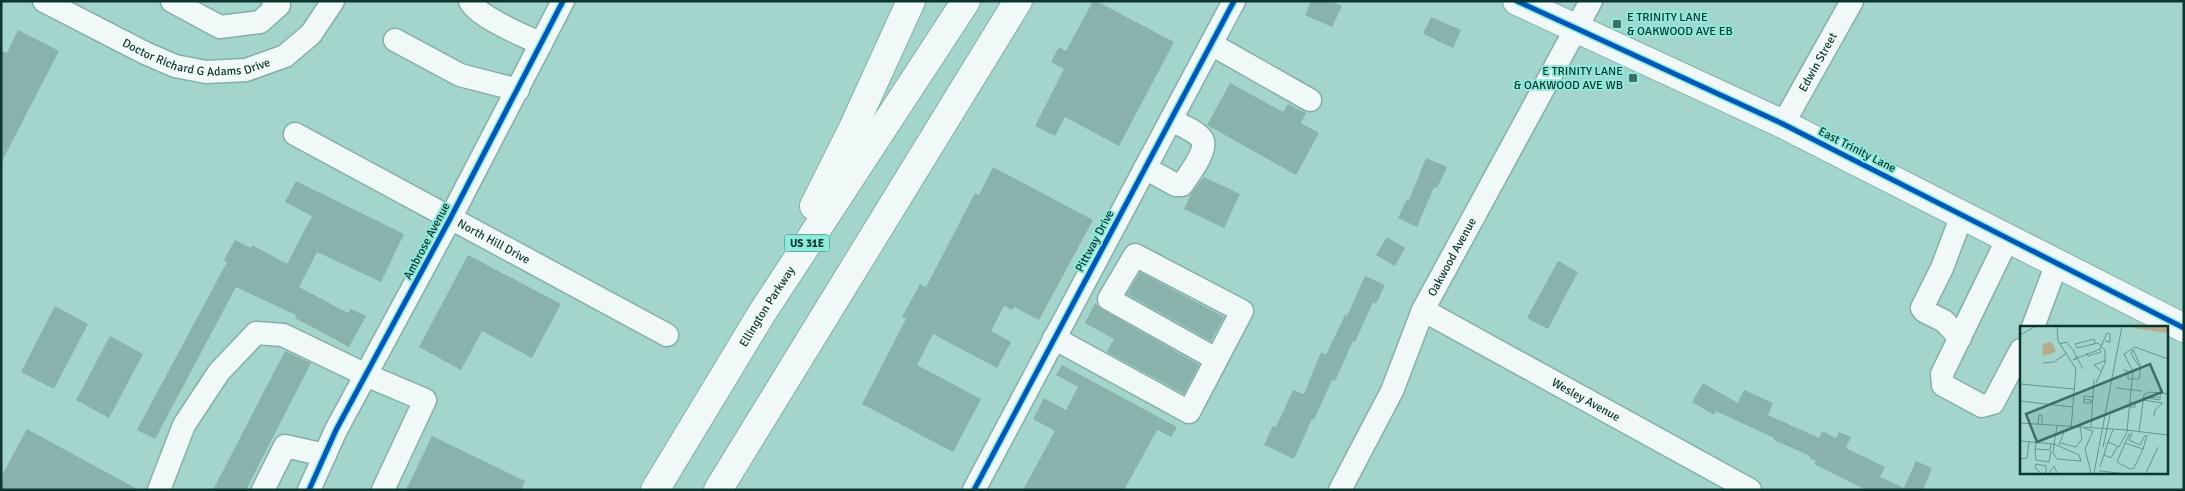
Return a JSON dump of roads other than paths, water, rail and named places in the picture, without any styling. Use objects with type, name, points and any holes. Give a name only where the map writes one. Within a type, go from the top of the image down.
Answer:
[{"type":"main road","points":[[762,313],[853,128],[911,1]]},
{"type":"main road","name":"Ellington Parkway","points":[[655,490],[762,313],[966,1]]},
{"type":"main road","points":[[718,490],[1018,1]]},
{"type":"main road","name":"East Trinity Lane","points":[[1517,1],[1783,124],[2184,328]]},
{"type":"street","name":"Doctor Richard G Adams Drive","points":[[44,1],[145,53],[175,66],[206,72],[246,70],[285,56],[311,34],[333,1]]},
{"type":"street","points":[[172,1],[220,27],[260,22],[279,5],[273,1]]},
{"type":"street","points":[[470,1],[474,7],[490,18],[541,44]]},
{"type":"street","name":"Ambrose Avenue","points":[[309,490],[324,455],[518,90],[563,1]]},
{"type":"street","name":"Pittway Drive","points":[[974,490],[1234,1]]},
{"type":"street","name":"Oakwood Avenue","points":[[1340,490],[1392,391],[1423,310],[1591,1]]},
{"type":"street","name":"Edwin Street","points":[[1783,124],[1852,1]]},
{"type":"street","points":[[395,40],[460,75],[518,90]]},
{"type":"street","points":[[1211,44],[1310,100]]},
{"type":"street","points":[[1145,168],[1176,185],[1182,185],[1194,166],[1204,147],[1203,140],[1171,120]]},
{"type":"street","name":"North Hill Drive","points":[[295,134],[667,335]]},
{"type":"street","points":[[1960,338],[1944,321],[1924,311],[1922,308],[1942,268],[1962,215]]},
{"type":"street","points":[[2008,238],[1942,374],[1943,385],[1982,406],[1994,403],[2020,352]]},
{"type":"street","points":[[1054,338],[1189,412],[1242,311],[1135,255],[1109,300],[1216,359]]},
{"type":"street","points":[[2033,326],[2057,263]]},
{"type":"street","name":"Wesley Avenue","points":[[1423,310],[1750,490]]},
{"type":"street","points":[[159,490],[184,425],[219,372],[256,333],[283,335],[366,375],[425,400],[383,490]]},
{"type":"street","points":[[263,490],[285,446],[324,455]]},
{"type":"place","name":"E TRINITY LANE & OAKWOOD AVE EB","points":[[1617,24]]},
{"type":"place","name":"E TRINITY LANE & OAKWOOD AVE WB","points":[[1633,78]]}]
